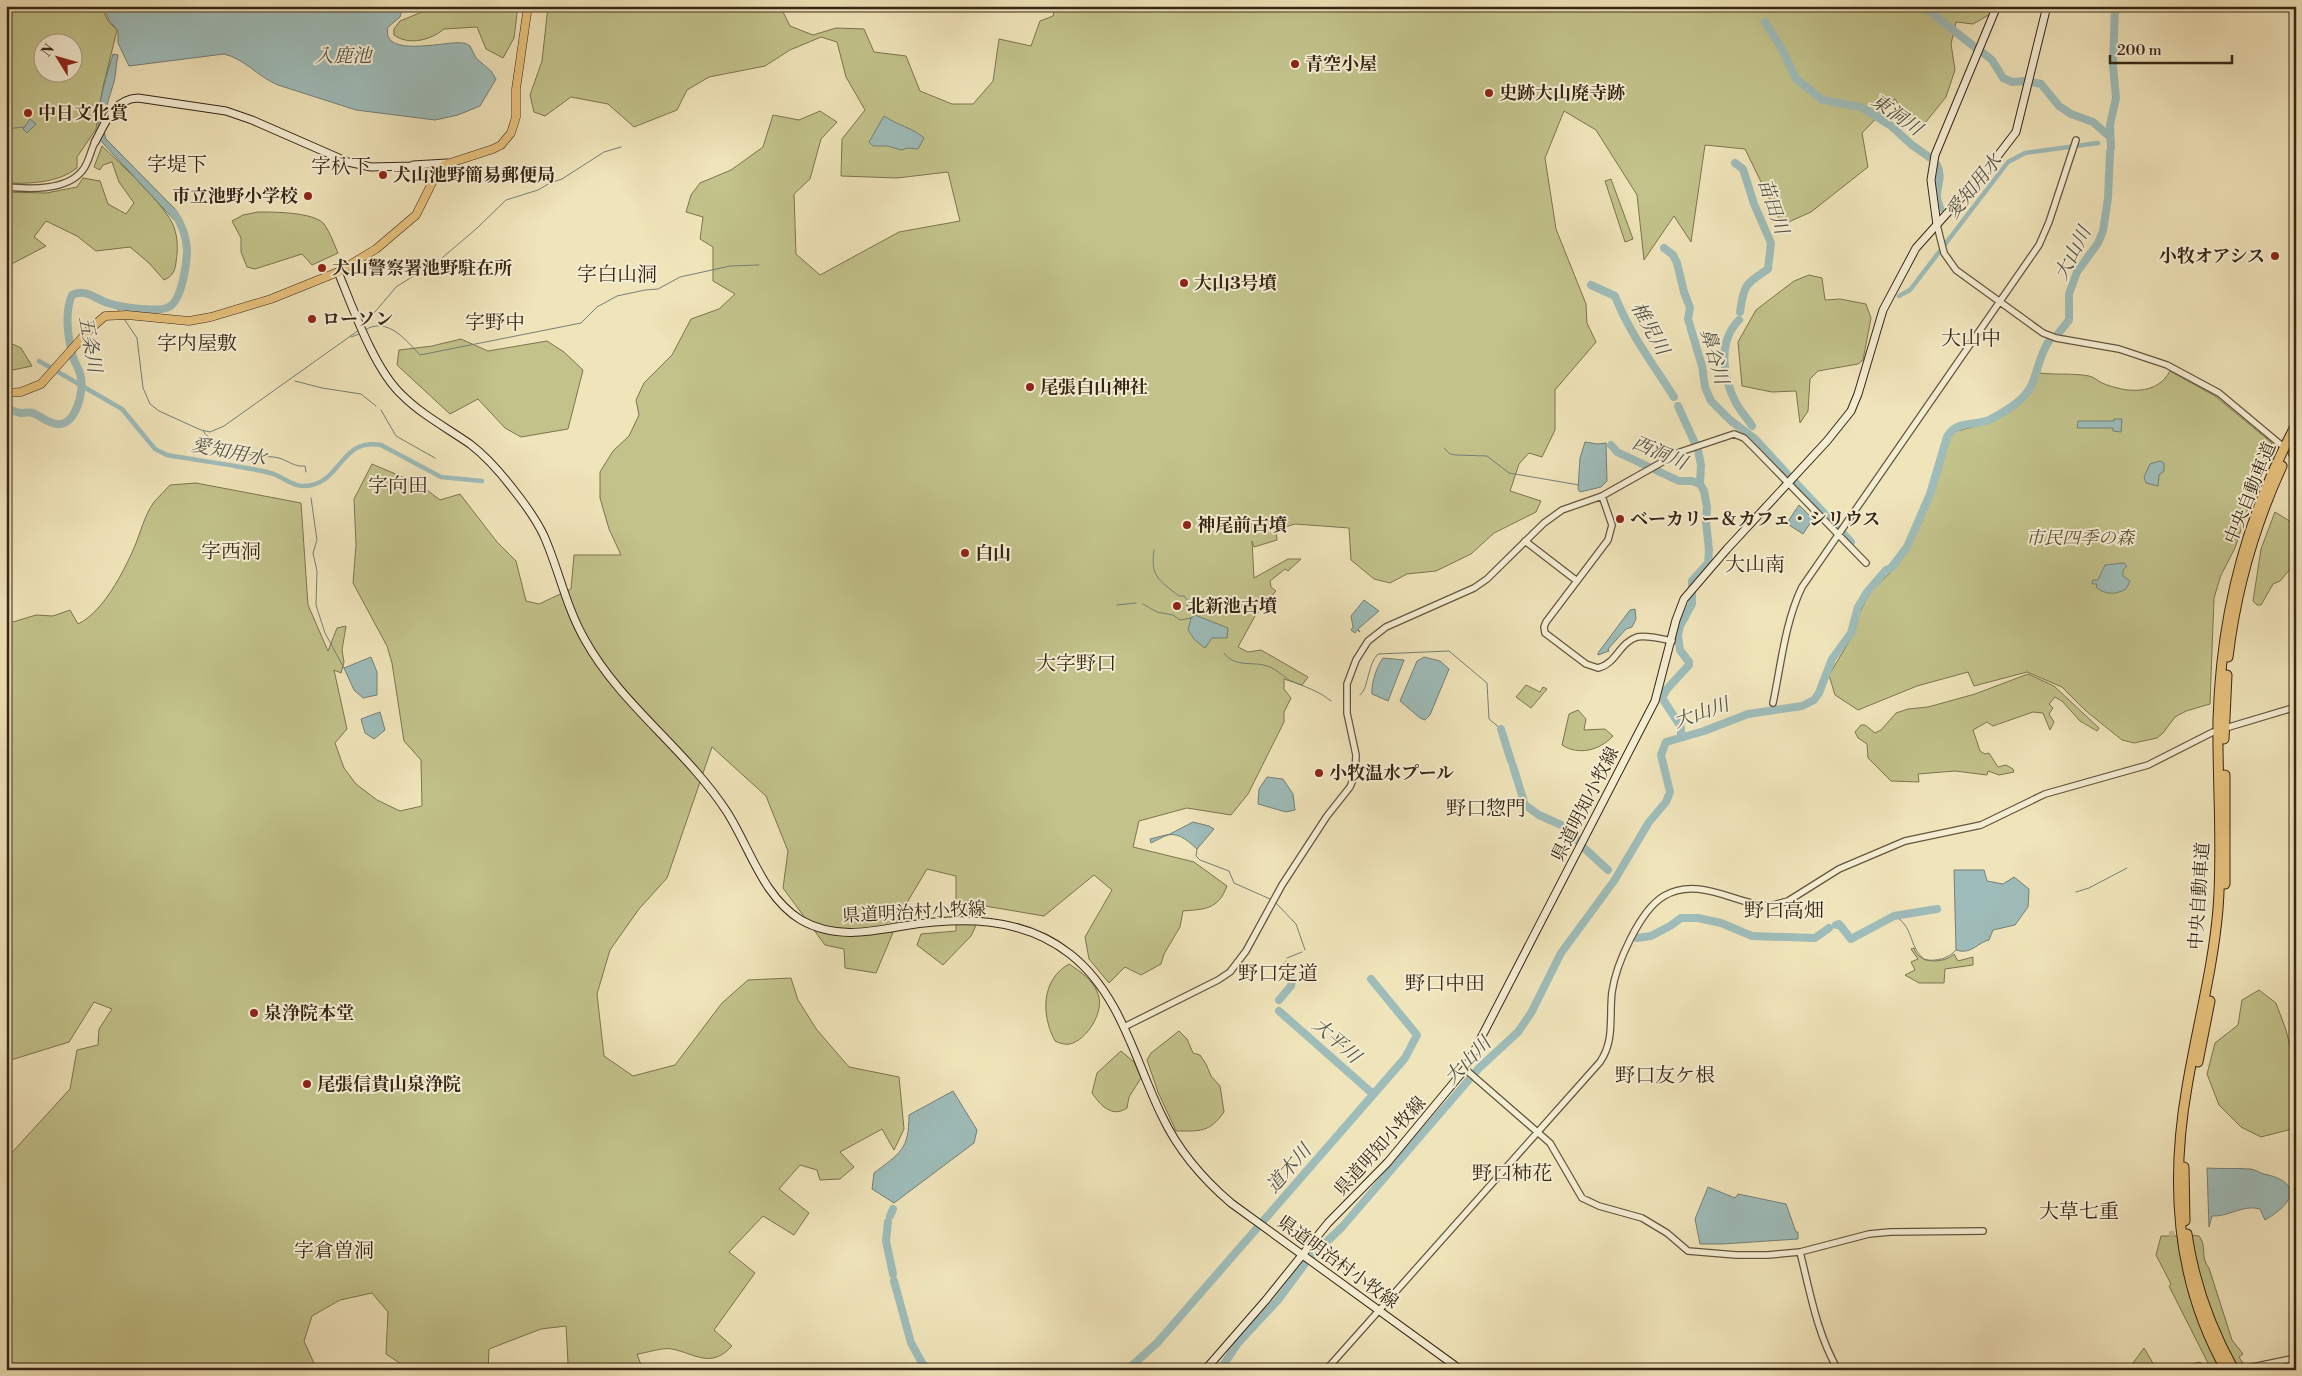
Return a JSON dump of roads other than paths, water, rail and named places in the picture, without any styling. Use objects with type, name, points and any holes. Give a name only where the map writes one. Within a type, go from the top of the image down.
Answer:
[{"type":"highway","name":"中央自動車道","points":[[2226,1370],[2200,1312],[2185,1260],[2178,1205],[2179,1150],[2187,1089],[2210,968],[2217,912],[2220,854],[2219,694],[2228,615],[2238,570],[2255,514],[2282,452],[2296,426]]},
{"type":"highway","name":"中央自動車道","points":[[2234,1370],[2205,1310],[2190,1258],[2184,1205],[2185,1151],[2192,1090],[2213,985],[2223,913],[2226,853],[2225,712],[2227,668],[2234,616],[2246,564],[2261,516],[2296,438]]},
{"type":"main road","points":[[95,142],[112,112],[121,102],[134,98],[213,108],[252,120],[348,162],[371,167],[447,163],[498,147],[513,128],[516,117],[516,89],[528,6]]},
{"type":"main road","points":[[1937,225],[1931,180],[1935,155],[1997,6]]},
{"type":"main road","name":"県道明知小牧線","points":[[1205,1370],[1266,1300],[1328,1223],[1388,1162],[1467,1070],[1655,701],[1680,608],[1690,590],[1851,411],[1885,305],[1916,248],[1994,162],[2016,132],[2047,6]]},
{"type":"main road","points":[[6,393],[21,392],[41,384],[76,344],[99,320],[106,316],[127,315],[197,320],[271,299],[338,272],[366,256],[409,223],[420,209],[434,178],[447,163]]},
{"type":"main road","points":[[410,165],[434,178]]},
{"type":"main road","name":"県道明治村小牧線","points":[[338,272],[382,371],[398,392],[418,409],[475,448],[501,474],[532,514],[544,536],[573,616],[594,656],[614,683],[716,796],[765,881],[781,903],[800,919],[816,927],[833,932],[867,932],[929,922],[959,920],[1002,923],[1034,932],[1053,942],[1070,954],[1092,974],[1110,1000],[1124,1027],[1160,1114],[1177,1143],[1212,1186],[1461,1370]]},
{"type":"street","points":[[1773,703],[1796,598],[1809,575],[2001,302],[2044,236],[2076,140]]},
{"type":"street","points":[[6,187],[38,188],[69,181],[82,171],[95,142]]},
{"type":"street","points":[[1937,225],[1944,253],[1956,270],[2049,336],[2119,349],[2145,357],[2190,376],[2234,404],[2280,444]]},
{"type":"street","points":[[1124,1027],[1218,980],[1230,972],[1246,951],[1282,885],[1347,791],[1355,775],[1356,755],[1347,713],[1347,684],[1356,660],[1368,640],[1386,627],[1474,588],[1544,523],[1558,513],[1571,506],[1602,496],[1657,465],[1696,446],[1730,434],[1739,435],[1841,532],[1866,563]]},
{"type":"street","points":[[1602,496],[1611,520],[1611,532],[1608,540],[1546,622],[1544,631],[1586,664],[1598,668],[1606,666],[1627,643],[1637,638],[1672,641]]},
{"type":"street","points":[[1525,542],[1577,581]]},
{"type":"street","points":[[2229,727],[2296,707]]},
{"type":"street","points":[[1326,1370],[1585,1081],[1606,1054],[1611,1036],[1612,990],[1621,961],[1648,910],[1663,896],[1676,891],[1699,889],[1753,904],[1769,906],[1783,903],[1798,896],[1839,869],[1881,851],[1919,837],[1981,825],[2045,794],[2148,765],[2213,732]]},
{"type":"street","points":[[1467,1070],[1553,1146],[1582,1198],[1599,1206],[1642,1218],[1666,1233],[1688,1251],[1736,1255],[1800,1252],[1869,1234],[1983,1231]]},
{"type":"street","points":[[1800,1252],[1818,1322],[1826,1346],[1838,1370]]},
{"type":"street","points":[[2240,1370],[2296,1358]]},
{"type":"water","name":"入鹿池","points":[[103,6],[403,6],[400,17],[388,27],[388,37],[394,43],[405,46],[417,46],[465,43],[470,46],[476,58],[491,71],[496,79],[480,106],[458,115],[435,120],[356,110],[278,85],[232,56],[224,54],[129,66],[118,43],[118,31],[109,20]]},
{"type":"water","points":[[113,54],[118,55],[104,125],[106,139],[176,210],[182,221],[177,223],[100,140],[98,131],[99,109]]},
{"type":"water","points":[[884,116],[924,138],[918,149],[907,148],[902,150],[887,146],[873,146],[869,142]]},
{"type":"water","points":[[30,119],[36,124],[27,133],[23,129]]},
{"type":"water","points":[[2114,419],[2122,419],[2121,432],[2113,431],[2113,428],[2077,428],[2078,421],[2114,421]]},
{"type":"water","points":[[1585,442],[1606,443],[1607,481],[1601,487],[1580,492],[1578,489],[1580,458]]},
{"type":"water","points":[[2160,461],[2164,463],[2164,471],[2159,475],[2158,486],[2146,483],[2144,477],[2150,464]]},
{"type":"water","points":[[1799,505],[1813,519],[1803,534],[1789,525],[1789,520]]},
{"type":"water","points":[[2124,563],[2127,566],[2123,570],[2123,576],[2130,581],[2126,589],[2107,593],[2099,590],[2096,587],[2097,584],[2092,584],[2093,580],[2098,580],[2105,565]]},
{"type":"water","points":[[1364,600],[1379,611],[1358,629],[1360,632],[1357,630],[1355,633],[1351,630],[1353,627],[1351,616]]},
{"type":"water","points":[[1635,609],[1636,619],[1632,627],[1626,629],[1608,649],[1609,651],[1598,655],[1630,610]]},
{"type":"water","points":[[1195,615],[1228,628],[1227,638],[1212,638],[1205,648],[1195,640],[1188,630],[1191,618]]},
{"type":"water","points":[[371,657],[377,672],[377,695],[363,698],[354,690],[344,668]]},
{"type":"water","points":[[1424,657],[1440,661],[1449,669],[1430,715],[1425,720],[1400,701],[1417,661]]},
{"type":"water","points":[[1383,658],[1404,660],[1388,701],[1372,694],[1375,675]]},
{"type":"water","points":[[380,712],[385,730],[374,739],[365,733],[361,719]]},
{"type":"water","points":[[1267,777],[1283,779],[1293,794],[1295,810],[1286,812],[1258,804],[1259,789]]},
{"type":"water","points":[[1193,822],[1214,829],[1197,849],[1182,838],[1174,835],[1165,836],[1151,843],[1150,839],[1170,834]]},
{"type":"water","points":[[1954,870],[1984,870],[1987,881],[2003,884],[2014,877],[2029,889],[2028,907],[2015,925],[1993,930],[1989,940],[1970,950],[1956,950]]},
{"type":"water","points":[[953,1091],[977,1130],[974,1143],[894,1203],[872,1189],[874,1173],[896,1155],[905,1143],[909,1127],[909,1115]]},
{"type":"water","points":[[2207,1168],[2252,1169],[2276,1178],[2285,1182],[2289,1187],[2288,1200],[2265,1220],[2260,1209],[2248,1208],[2224,1215],[2212,1216],[2209,1227]]},
{"type":"water","points":[[1708,1187],[1735,1198],[1738,1194],[1786,1204],[1796,1232],[1798,1232],[1798,1239],[1700,1244],[1695,1219]]},
{"type":"waterway","points":[[1928,6],[1929,11],[1976,48]]},
{"type":"waterway","name":"大山川","points":[[2111,148],[2110,125],[2116,98],[2113,66],[2115,6]]},
{"type":"waterway","name":"東洞川","points":[[1765,22],[1782,49],[1796,79],[1823,100],[1861,107],[1890,125],[1912,145],[1929,157]]},
{"type":"waterway","points":[[1982,52],[1992,60],[2003,78],[2012,82],[2026,81],[2041,84],[2059,106],[2071,114],[2093,122],[2110,137]]},
{"type":"waterway","points":[[6,129],[24,127]]},
{"type":"waterway","name":"愛知用水","points":[[1899,296],[1910,290],[2008,162],[2025,153],[2098,143]]},
{"type":"waterway","points":[[364,325],[396,287],[442,258],[506,200],[538,190],[562,179],[604,152],[621,147]]},
{"type":"waterway","name":"大山川","points":[[2058,334],[2069,320],[2069,294],[2077,272],[2098,243],[2103,231],[2108,198],[2110,152]]},
{"type":"waterway","name":"苗田川","points":[[1735,163],[1743,169],[1754,204],[1771,243],[1768,269],[1747,286],[1740,312]]},
{"type":"waterway","name":"東洞川","points":[[1937,165],[1940,177],[1937,198],[1940,208]]},
{"type":"waterway","name":"五条川","points":[[6,409],[21,413],[33,413],[57,424],[64,423],[74,414],[80,399],[82,384],[69,336],[68,310],[72,295],[86,293],[108,303],[138,309],[163,309],[174,303],[183,281],[187,249],[183,230],[174,213]]},
{"type":"waterway","name":"鼻谷川","points":[[1664,248],[1673,255],[1677,263],[1690,308],[1688,319],[1702,366],[1705,387],[1711,401],[1730,420],[1755,439],[1789,476]]},
{"type":"waterway","points":[[365,330],[373,326],[388,328],[402,337],[420,355],[581,323],[597,307],[617,296],[658,289],[680,277],[730,266],[759,265]]},
{"type":"waterway","name":"椎児川","points":[[1591,285],[1615,296],[1635,336],[1674,397]]},
{"type":"waterway","name":"五条川","points":[[115,305],[119,311]]},
{"type":"waterway","points":[[124,319],[137,338],[143,388],[150,404],[159,411],[201,430],[210,432],[224,426],[359,330]]},
{"type":"waterway","name":"苗田川","points":[[1739,320],[1727,339],[1724,360],[1725,372],[1731,393],[1752,426]]},
{"type":"waterway","points":[[351,337],[359,334]]},
{"type":"waterway","name":"大山川","points":[[1314,1254],[1342,1227],[1479,1068],[1518,1032],[1531,1013],[1561,953],[1614,881],[1649,822],[1666,802],[1670,792],[1661,755],[1666,742],[1704,731],[1748,714],[1802,706],[1814,700],[1819,693],[1832,659],[1851,633],[1858,607],[1867,592],[1886,570],[1891,568],[1907,547],[1930,494],[1947,437],[1956,428],[1991,419],[2020,400],[2032,384],[2041,357],[2049,341]]},
{"type":"waterway","name":"愛知用水","points":[[39,361],[122,409],[155,449],[167,455],[261,471],[276,475],[297,485],[307,486],[322,481],[330,475],[358,447],[368,444],[381,445],[441,477],[482,481]]},
{"type":"waterway","points":[[295,381],[322,388],[361,394],[376,406]]},
{"type":"waterway","name":"椎児川","points":[[1678,406],[1698,450],[1701,465],[1700,484],[1704,491],[1707,507],[1706,522],[1709,550],[1708,563],[1692,581],[1692,604],[1680,626],[1678,636],[1680,650],[1689,662],[1689,665],[1667,689],[1662,698],[1681,727],[1681,737]]},
{"type":"waterway","points":[[381,410],[396,436],[435,458]]},
{"type":"waterway","points":[[203,431],[207,436],[227,447],[256,456],[279,458],[295,465],[305,466],[306,472]]},
{"type":"waterway","name":"西洞川","points":[[1611,445],[1617,452],[1679,481],[1692,481],[1700,484]]},
{"type":"waterway","points":[[1444,448],[1450,454],[1487,456],[1509,473],[1579,485]]},
{"type":"waterway","name":"鼻谷川","points":[[1794,481],[1851,542]]},
{"type":"waterway","points":[[311,498],[317,540],[313,553],[317,571],[316,605],[325,633],[344,668]]},
{"type":"waterway","points":[[1154,550],[1153,566],[1161,582],[1179,596],[1184,596],[1188,601],[1187,606],[1196,615]]},
{"type":"waterway","points":[[1117,605],[1136,603]]},
{"type":"waterway","points":[[1143,604],[1157,612],[1173,615],[1180,620],[1191,618]]},
{"type":"waterway","points":[[1360,695],[1365,687],[1374,659],[1378,654],[1449,651],[1487,683],[1489,719],[1501,729]]},
{"type":"waterway","points":[[1224,653],[1239,663],[1270,667],[1289,680],[1316,691],[1331,701]]},
{"type":"waterway","points":[[1501,729],[1511,761]]},
{"type":"waterway","points":[[1513,766],[1525,805],[1539,815],[1568,828],[1578,841]]},
{"type":"waterway","points":[[1583,847],[1608,870]]},
{"type":"waterway","points":[[1197,849],[1196,856],[1200,860],[1229,871],[1234,883],[1270,899]]},
{"type":"waterway","points":[[2076,892],[2089,888],[2127,868]]},
{"type":"waterway","points":[[1276,903],[1296,924],[1305,950]]},
{"type":"waterway","points":[[1836,925],[1839,924],[1851,939],[1894,916],[1937,909]]},
{"type":"waterway","points":[[1894,916],[1905,925],[1916,949],[1925,960],[1942,959],[1950,956],[1956,950]]},
{"type":"waterway","points":[[1637,938],[1651,936],[1681,918],[1698,918],[1721,923],[1752,936],[1815,938],[1829,928]]},
{"type":"waterway","points":[[1287,958],[1302,952]]},
{"type":"waterway","name":"大平川","points":[[1285,967],[1286,961]]},
{"type":"waterway","name":"大平川","points":[[1279,1000],[1291,986],[1292,980],[1285,967]]},
{"type":"waterway","name":"道木川","points":[[1127,1370],[1157,1343],[1405,1058],[1417,1035],[1371,979]]},
{"type":"waterway","name":"大平川","points":[[1279,1011],[1373,1094]]},
{"type":"waterway","points":[[2291,1208],[2296,1209]]},
{"type":"waterway","points":[[890,1216],[893,1209]]},
{"type":"waterway","points":[[888,1222],[886,1241],[893,1274]]},
{"type":"waterway","name":"大山川","points":[[1220,1370],[1238,1343],[1278,1300],[1304,1265]]},
{"type":"waterway","points":[[894,1281],[911,1343],[926,1370]]},
{"type":"tunnel","points":[[2169,1234],[2195,1233]]},
{"type":"place","name":"青空小屋","points":[[1295,64]]},
{"type":"place","name":"史跡大山廃寺跡","points":[[1489,93]]},
{"type":"place","name":"中日文化賞","points":[[28,113]]},
{"type":"place","name":"犬山池野簡易郵便局","points":[[383,175]]},
{"type":"place","name":"市立池野小学校","points":[[308,196]]},
{"type":"place","name":"小牧オアシス","points":[[2275,256]]},
{"type":"place","name":"犬山警察署池野駐在所","points":[[322,268]]},
{"type":"place","name":"大山3号墳","points":[[1184,283]]},
{"type":"place","name":"ローソン","points":[[312,319]]},
{"type":"place","name":"尾張白山神社","points":[[1030,387]]},
{"type":"place","name":"ベーカリー＆カフェ・シリウス","points":[[1620,519]]},
{"type":"place","name":"神尾前古墳","points":[[1187,525]]},
{"type":"place","name":"白山","points":[[965,553]]},
{"type":"place","name":"北新池古墳","points":[[1177,606]]},
{"type":"place","name":"小牧温水プール","points":[[1319,773]]},
{"type":"place","name":"泉浄院本堂","points":[[254,1013]]},
{"type":"place","name":"尾張信貴山泉浄院","points":[[307,1084]]},
{"type":"district","name":"字堤下","points":[[177,164]]},
{"type":"district","name":"字杁下","points":[[341,166]]},
{"type":"district","name":"字白山洞","points":[[617,274]]},
{"type":"district","name":"字野中","points":[[495,322]]},
{"type":"district","name":"大山中","points":[[1971,338]]},
{"type":"district","name":"字内屋敷","points":[[197,343]]},
{"type":"district","name":"字向田","points":[[398,485]]},
{"type":"district","name":"字西洞","points":[[231,551]]},
{"type":"district","name":"大山南","points":[[1755,564]]},
{"type":"district","name":"大字野口","points":[[1076,663]]},
{"type":"district","name":"野口惣門","points":[[1486,808]]},
{"type":"district","name":"野口高畑","points":[[1784,910]]},
{"type":"district","name":"野口定道","points":[[1278,973]]},
{"type":"district","name":"野口中田","points":[[1445,983]]},
{"type":"district","name":"野口友ケ根","points":[[1665,1075]]},
{"type":"district","name":"野口柿花","points":[[1512,1173]]},
{"type":"district","name":"大草七重","points":[[2079,1211]]},
{"type":"district","name":"字倉曽洞","points":[[334,1250]]},
{"type":"park label","name":"市民四季の森","points":[[2080,538]]}]
